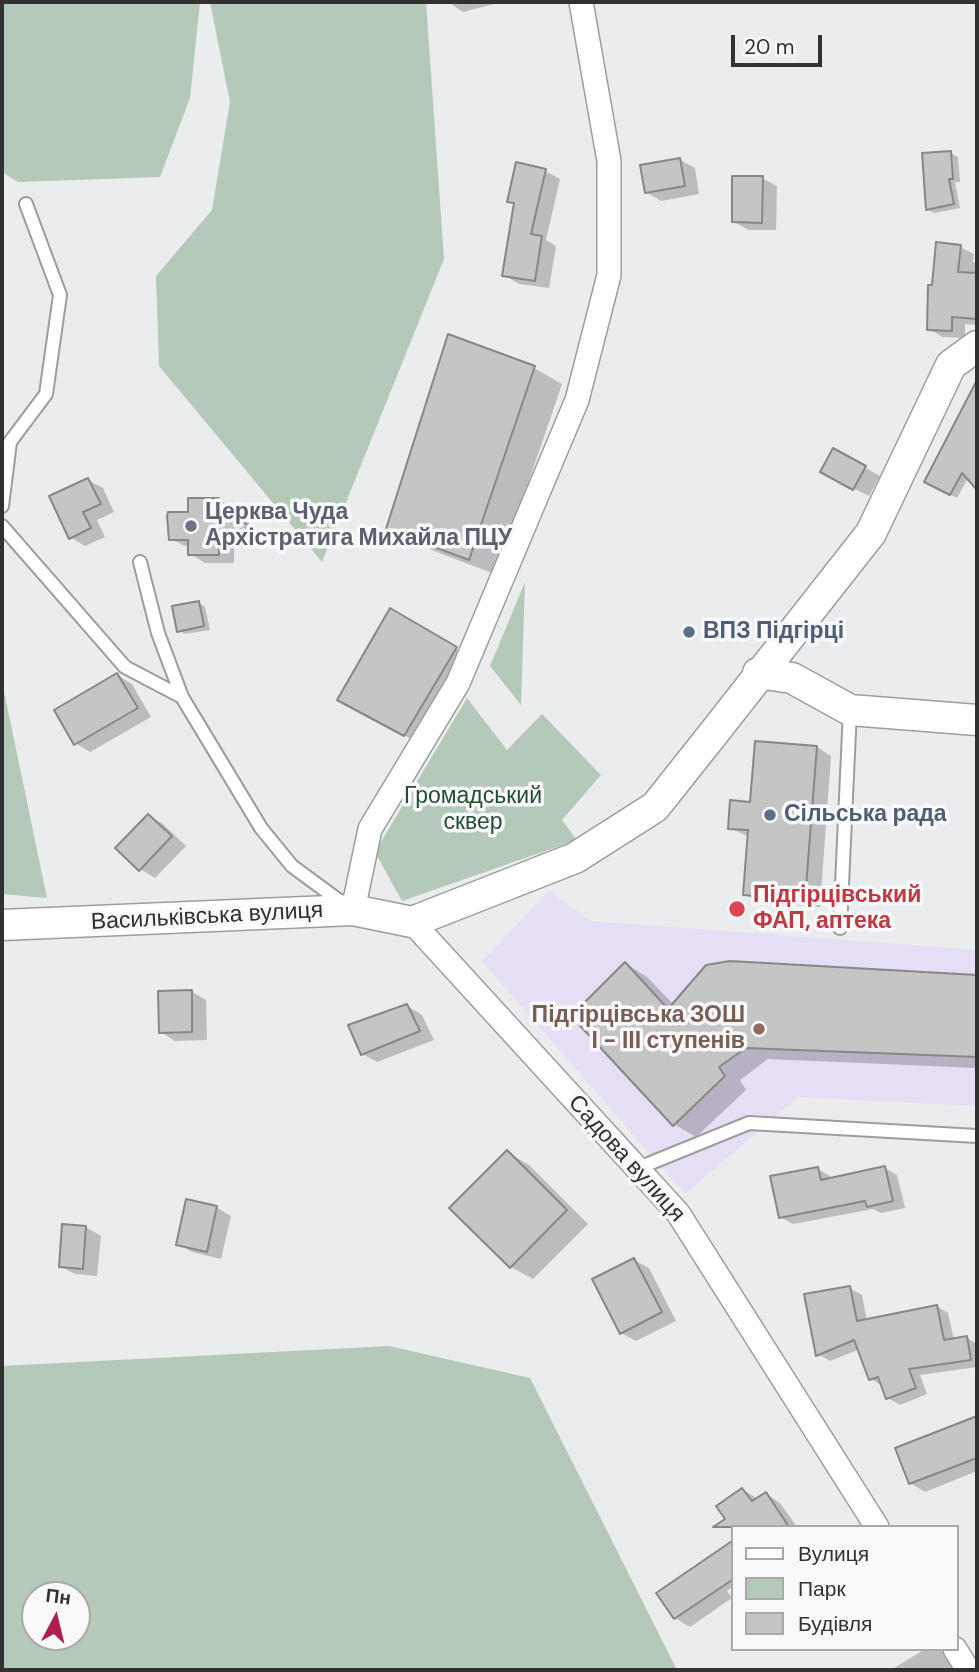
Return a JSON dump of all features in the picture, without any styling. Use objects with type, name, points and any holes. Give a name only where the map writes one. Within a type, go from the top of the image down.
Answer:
[{"type":"street","points":[[353,910],[370,829],[458,683],[577,400],[590,350],[608,275],[609,161],[581,2]]},
{"type":"street","points":[[412,922],[575,858],[655,807],[871,533],[951,365],[977,346]]},
{"type":"street","points":[[758,673],[792,678],[850,710],[977,720]]},
{"type":"street","name":"Васильківська вулиця","points":[[2,925],[353,910],[412,922]]},
{"type":"street","name":"Садова вулиця","points":[[412,922],[678,1213],[876,1525]]},
{"type":"street","points":[[955,1651],[968,1670]]},
{"type":"lane","points":[[2,506],[10,442],[46,394],[60,295],[26,204]]},
{"type":"lane","points":[[2,526],[125,667],[182,697]]},
{"type":"lane","points":[[140,562],[158,633],[182,697],[261,828],[292,866],[353,910]]},
{"type":"lane","points":[[840,928],[850,710]]},
{"type":"lane","points":[[635,1169],[749,1123],[977,1136]]},
{"type":"shaded area","name":"Підгірцівська ЗОШ І - ІІІ ступенів","points":[[549,891],[591,921],[977,950],[977,1106],[798,1097],[685,1194],[482,961]]},
{"type":"green space","points":[[2,2],[200,2],[190,98],[160,177],[18,182],[2,172]]},
{"type":"green space","points":[[210,2],[426,2],[444,259],[322,562],[159,366],[156,276],[212,210],[230,102]]},
{"type":"green space","points":[[525,582],[521,705],[490,666]]},
{"type":"green space","points":[[2,688],[5,696],[47,898],[2,894]]},
{"type":"green space","name":"Громадський сквер","points":[[467,698],[507,750],[542,714],[601,775],[562,820],[577,840],[402,901],[375,852]]},
{"type":"green space","points":[[389,1346],[530,1378],[677,1670],[2,1670],[2,1366]]},
{"type":"building","points":[[951,151],[953,179],[949,179],[954,204],[926,210],[922,153]]},
{"type":"building","points":[[680,158],[685,186],[645,193],[640,165]]},
{"type":"building","points":[[516,162],[546,169],[531,234],[542,236],[535,281],[502,276],[514,203],[507,202]]},
{"type":"building","points":[[732,176],[763,176],[762,223],[732,222]]},
{"type":"building","points":[[936,242],[961,245],[958,272],[977,273],[977,319],[952,317],[952,331],[927,330],[928,285],[932,285]]},
{"type":"building","points":[[448,334],[535,366],[469,560],[386,529]]},
{"type":"building","points":[[977,380],[977,490],[962,473],[950,495],[924,482]]},
{"type":"building","points":[[833,448],[866,466],[853,490],[820,472]]},
{"type":"building","points":[[88,478],[101,504],[83,512],[91,528],[69,539],[49,496]]},
{"type":"building","name":"Церква Чуда Архістратига Михайла ПЦУ","points":[[188,498],[219,498],[219,512],[234,512],[248,526],[235,541],[219,540],[219,555],[188,555],[188,540],[169,540],[167,516],[168,512],[188,512]]},
{"type":"building","points":[[199,601],[204,626],[177,632],[172,606]]},
{"type":"building","points":[[390,608],[457,647],[404,736],[337,700]]},
{"type":"building","points":[[117,673],[138,708],[74,745],[54,710]]},
{"type":"building","name":"Сільська рада","points":[[755,741],[817,746],[805,900],[743,895],[748,830],[728,829],[730,800],[750,802]]},
{"type":"building","points":[[148,814],[172,836],[139,871],[115,848]]},
{"type":"building","points":[[730,961],[977,975],[977,1057],[746,1048],[719,1067],[725,1076],[673,1126],[571,1016],[625,962],[668,1009],[706,965]]},
{"type":"building","points":[[192,990],[192,1032],[159,1033],[158,991]]},
{"type":"building","points":[[407,1004],[420,1031],[361,1055],[348,1025]]},
{"type":"building","points":[[507,1150],[567,1210],[510,1268],[449,1208]]},
{"type":"building","points":[[885,1166],[893,1201],[867,1207],[865,1201],[779,1218],[770,1176],[818,1167],[821,1180]]},
{"type":"building","points":[[186,1199],[217,1206],[207,1252],[176,1245]]},
{"type":"building","points":[[62,1224],[86,1226],[83,1269],[59,1267]]},
{"type":"building","points":[[634,1258],[662,1312],[620,1334],[592,1279]]},
{"type":"building","points":[[850,1286],[857,1321],[937,1305],[944,1340],[967,1336],[971,1360],[909,1369],[916,1388],[886,1399],[878,1377],[869,1380],[854,1340],[816,1356],[804,1294]]},
{"type":"building","points":[[977,1416],[977,1458],[909,1484],[895,1448]]},
{"type":"building","points":[[742,1488],[752,1501],[766,1492],[788,1525],[713,1527],[725,1519],[716,1506]]},
{"type":"building","points":[[730,1542],[730,1581],[674,1619],[656,1593]]},
{"type":"place","name":"Церква Чуда Архістратига Михайла ПЦУ","points":[[191,526]]},
{"type":"place","name":"ВПЗ Підгірці","points":[[689,632]]},
{"type":"place","name":"Сільська рада","points":[[770,815]]},
{"type":"place","name":"Підгірцівський ФАП, аптека","points":[[737,909]]},
{"type":"place","name":"Підгірцівська ЗОШ І - ІІІ ступенів","points":[[759,1029]]}]
